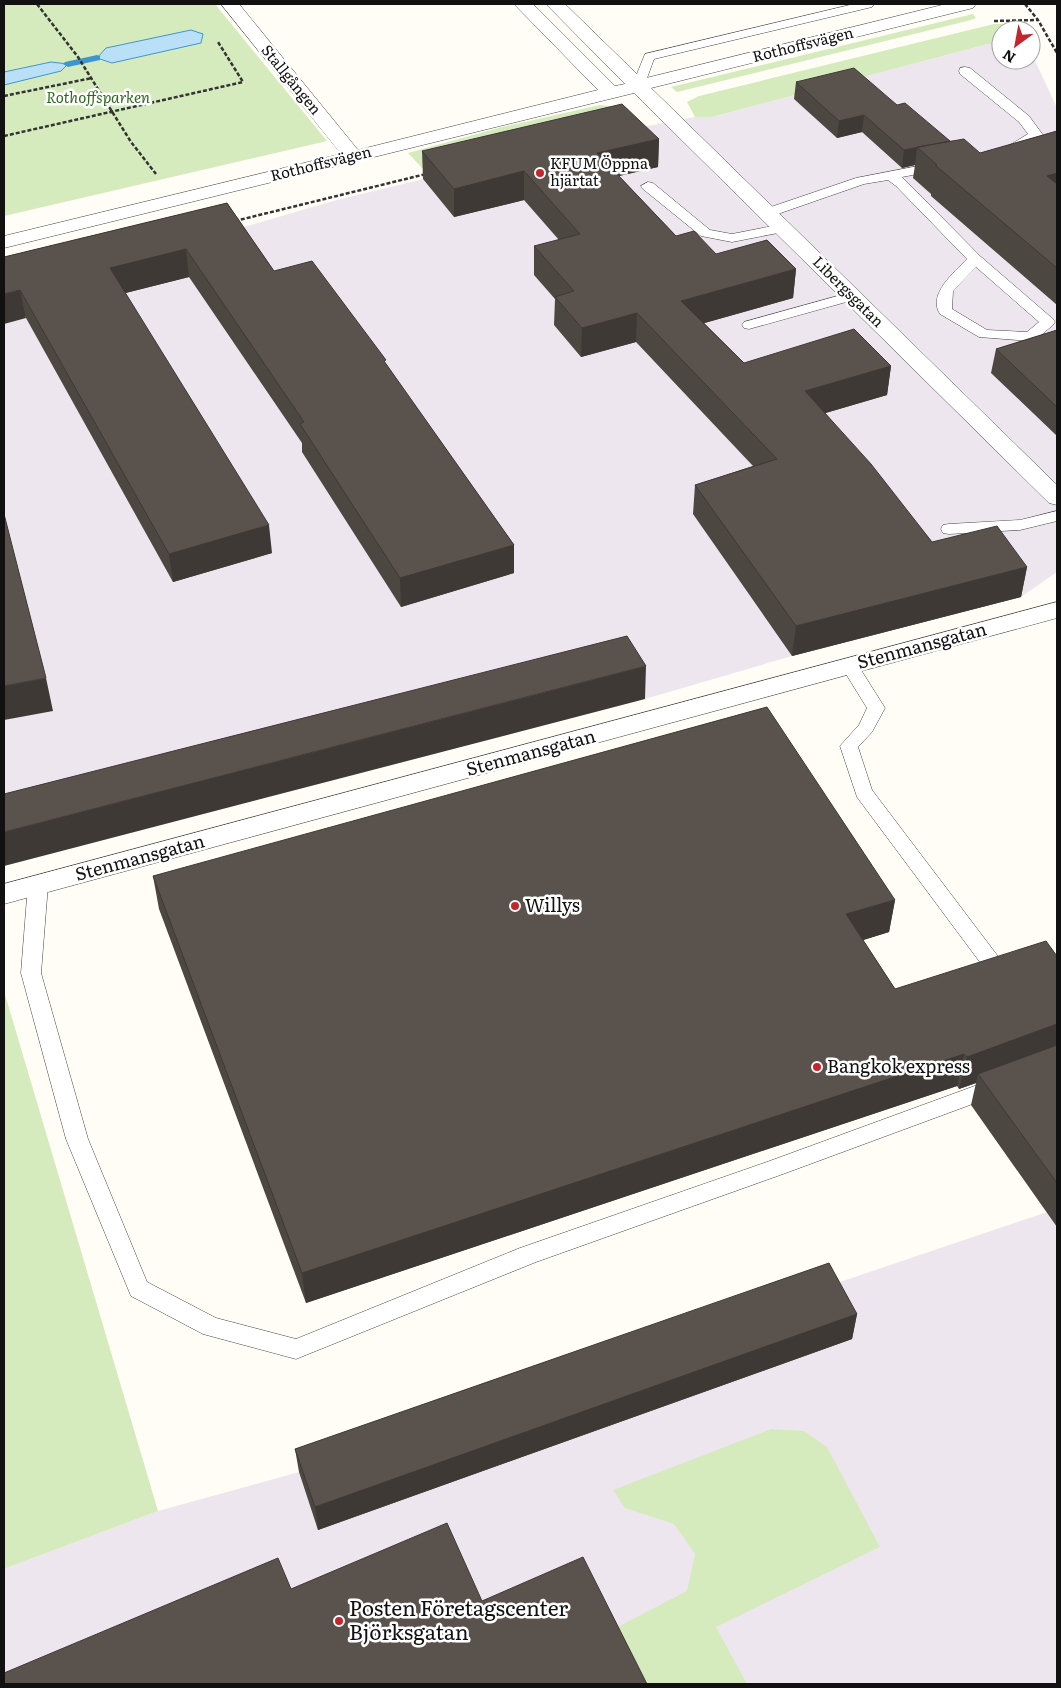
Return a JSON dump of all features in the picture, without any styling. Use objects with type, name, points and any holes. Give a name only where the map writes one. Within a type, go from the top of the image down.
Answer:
[{"type":"street","name":"Stallgången","points":[[230,4],[353,156]]},
{"type":"street","points":[[523,4],[610,92]]},
{"type":"street","name":"Libergsgatan","points":[[555,4],[1057,498]]},
{"type":"street","name":"Rothoffsvägen","points":[[4,242],[967,4]]},
{"type":"street","name":"Stenmansgatan","points":[[4,894],[1057,610]]},
{"type":"lane","name":"Rothoffsvägen","points":[[638,86],[649,57],[868,4]]},
{"type":"lane","points":[[965,70],[1024,119],[1036,135],[1014,150],[996,154]]},
{"type":"lane","points":[[767,212],[861,181],[952,164]]},
{"type":"lane","points":[[890,175],[901,183],[975,259],[1048,322],[1030,337],[984,334],[945,311],[946,290],[975,259]]},
{"type":"lane","points":[[648,186],[706,233],[732,238],[783,228]]},
{"type":"lane","points":[[749,325],[852,296]]},
{"type":"lane","points":[[949,529],[1020,525],[1057,516]]},
{"type":"lane","points":[[850,666],[876,708],[866,728],[849,746],[863,792],[995,968],[1023,961]]},
{"type":"lane","points":[[38,885],[31,974],[77,1139],[139,1289],[211,1326],[296,1349],[528,1255],[775,1168],[1013,1080]]},
{"type":"path","points":[[37,4],[78,56],[131,142],[177,200]]},
{"type":"path","points":[[1025,4],[1036,17],[1057,52]]},
{"type":"path","points":[[4,136],[243,82],[214,36]]},
{"type":"path","points":[[4,96],[92,78]]},
{"type":"path","points":[[229,222],[426,173]]},
{"type":"shaded area","points":[[988,44],[991,44],[991,70],[1039,70],[1057,108],[1057,572],[1021,597],[792,656],[645,699],[4,866],[4,286],[230,231],[337,200],[621,131],[695,117],[712,117]]},
{"type":"shaded area","points":[[1057,1092],[1057,1684],[4,1684],[4,1569],[158,1511],[299,1472],[837,1283],[1047,1212]]},
{"type":"green space","name":"Rothoffsparken","points":[[4,4],[215,4],[327,141],[4,216]]},
{"type":"green space","points":[[973,14],[976,18],[971,20],[677,92],[671,87]]},
{"type":"green space","points":[[991,25],[991,44],[712,117],[695,117],[687,102],[699,96]]},
{"type":"green space","points":[[600,105],[628,108],[635,117],[424,170],[408,153],[502,127]]},
{"type":"green space","points":[[4,991],[158,1511],[4,1569]]},
{"type":"green space","points":[[771,1429],[804,1431],[827,1447],[880,1547],[716,1627],[747,1684],[632,1684],[606,1633],[687,1591],[695,1554],[674,1524],[625,1508],[613,1490]]},
{"type":"water","points":[[191,30],[203,34],[201,43],[112,63],[97,58],[106,48]]},
{"type":"water","points":[[51,62],[68,64],[61,71],[4,85],[4,72]]},
{"type":"building","points":[[854,68],[897,105],[905,103],[950,141],[904,150],[864,115],[839,121],[796,82]]},
{"type":"building","points":[[622,104],[659,139],[597,153],[676,236],[694,231],[716,254],[767,240],[796,269],[681,301],[744,363],[854,329],[891,366],[805,391],[871,464],[932,542],[997,526],[1027,567],[796,626],[695,485],[777,459],[637,313],[582,328],[555,297],[574,291],[534,246],[580,234],[524,171],[454,189],[422,151]]},
{"type":"building","points":[[1057,131],[1057,173],[1047,176],[1057,184],[1057,268],[935,165],[937,165],[917,147],[964,139],[980,153]]},
{"type":"building","points":[[227,203],[274,271],[312,261],[386,360],[384,361],[514,545],[400,578],[300,424],[304,422],[186,249],[110,268],[269,525],[169,554],[20,290],[4,294],[4,257]]},
{"type":"building","points":[[1057,330],[1057,407],[996,349]]},
{"type":"building","points":[[4,514],[46,678],[4,686]]},
{"type":"building","points":[[627,636],[646,666],[4,832],[4,794]]},
{"type":"building","points":[[767,707],[895,900],[846,914],[895,989],[1046,941],[1057,956],[1057,1024],[967,1057],[964,1054],[302,1273],[153,876]]},
{"type":"building","points":[[1057,1045],[1057,1183],[978,1074]]},
{"type":"building","points":[[829,1263],[857,1314],[315,1507],[295,1449]]},
{"type":"building","name":"Posten Företagscenter Björksgatan","points":[[447,1523],[482,1601],[583,1557],[647,1684],[4,1684],[4,1673],[278,1558],[291,1589]]},
{"type":"waterway","points":[[68,64],[97,58]]},
{"type":"place","name":"KFUM Öppna hjärtat","points":[[540,173]]},
{"type":"place","name":"Willys","points":[[515,906]]},
{"type":"place","name":"Bangkok express","points":[[817,1067]]},
{"type":"place","name":"Posten Företagscenter Björksgatan","points":[[339,1621]]}]
